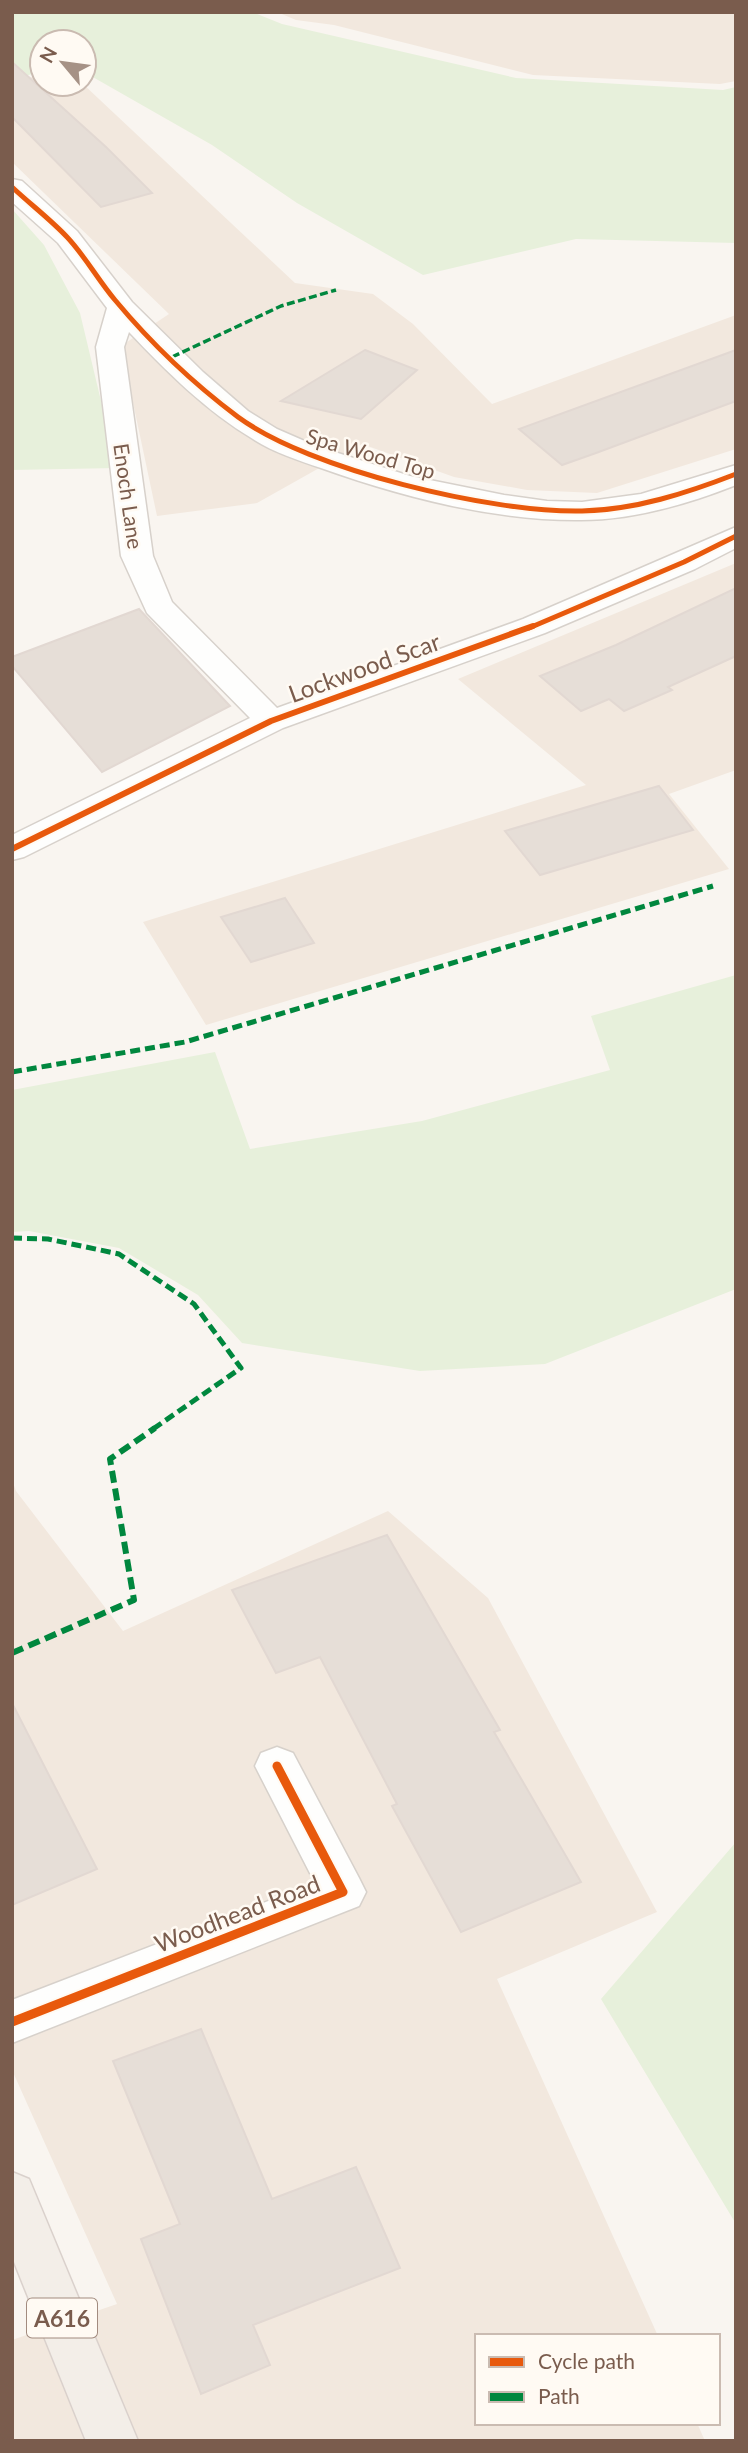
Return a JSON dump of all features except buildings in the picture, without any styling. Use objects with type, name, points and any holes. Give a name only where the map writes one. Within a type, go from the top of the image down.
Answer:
[{"type":"main road","name":"A616","points":[[12,2195],[112,2441]]},
{"type":"street","name":"Spa Wood Top","points":[[12,187],[73,243],[121,307],[240,419],[297,451],[430,490],[512,505],[581,511],[644,503],[736,474]]},
{"type":"street","name":"Enoch Lane","points":[[121,307],[110,347],[137,555],[158,606],[271,721]]},
{"type":"street","name":"Lockwood Scar","points":[[12,849],[271,721],[534,626],[684,562],[736,536]]},
{"type":"street","name":"Woodhead Road","points":[[12,2022],[343,1892],[277,1766]]},
{"type":"shaded area","points":[[277,12],[736,12],[736,81],[720,84],[533,75],[334,25],[296,20]]},
{"type":"shaded area","points":[[28,78],[28,98],[98,98],[295,283],[373,294],[413,324],[492,404],[736,315],[736,449],[597,493],[527,490],[454,477],[362,444],[257,503],[157,516],[121,346],[169,314],[12,162],[12,83]]},
{"type":"shaded area","points":[[736,563],[736,770],[669,794],[729,869],[206,1025],[143,922],[586,785],[458,679]]},
{"type":"shaded area","points":[[12,1480],[16,1491],[123,1631],[388,1511],[488,1598],[657,1912],[497,1979],[657,2334],[475,2334],[475,2425],[698,2425],[705,2441],[12,2441],[12,2340],[117,2304],[12,2070]]},
{"type":"green space","points":[[12,12],[252,12],[282,24],[516,78],[723,90],[736,87],[736,243],[576,239],[423,275],[297,203],[212,145],[98,80],[98,28],[28,28],[28,75],[12,80]]},
{"type":"green space","points":[[12,209],[44,245],[80,313],[117,468],[12,470]]},
{"type":"green space","points":[[736,975],[736,1289],[545,1364],[420,1371],[242,1343],[198,1295],[119,1248],[29,1231],[12,1232],[12,1090],[215,1052],[250,1149],[422,1121],[610,1070],[591,1016]]},
{"type":"green space","points":[[736,1842],[736,2224],[601,1999]]},
{"type":"marked path","points":[[172,357],[281,306],[336,290]]},
{"type":"marked path","points":[[12,1072],[185,1042],[713,886]]},
{"type":"marked path","points":[[12,1238],[48,1239],[119,1254],[194,1304],[241,1368],[110,1459],[134,1600],[12,1653]]},
{"type":"cycle path","points":[[12,187],[67,237],[122,308],[193,378],[238,417],[267,435],[306,453],[403,484],[547,510],[582,511],[641,503],[680,494],[736,474]]},
{"type":"cycle path","points":[[12,849],[271,721],[534,626],[684,562],[736,536]]},
{"type":"cycle path","points":[[12,2022],[343,1892],[277,1766]]}]
